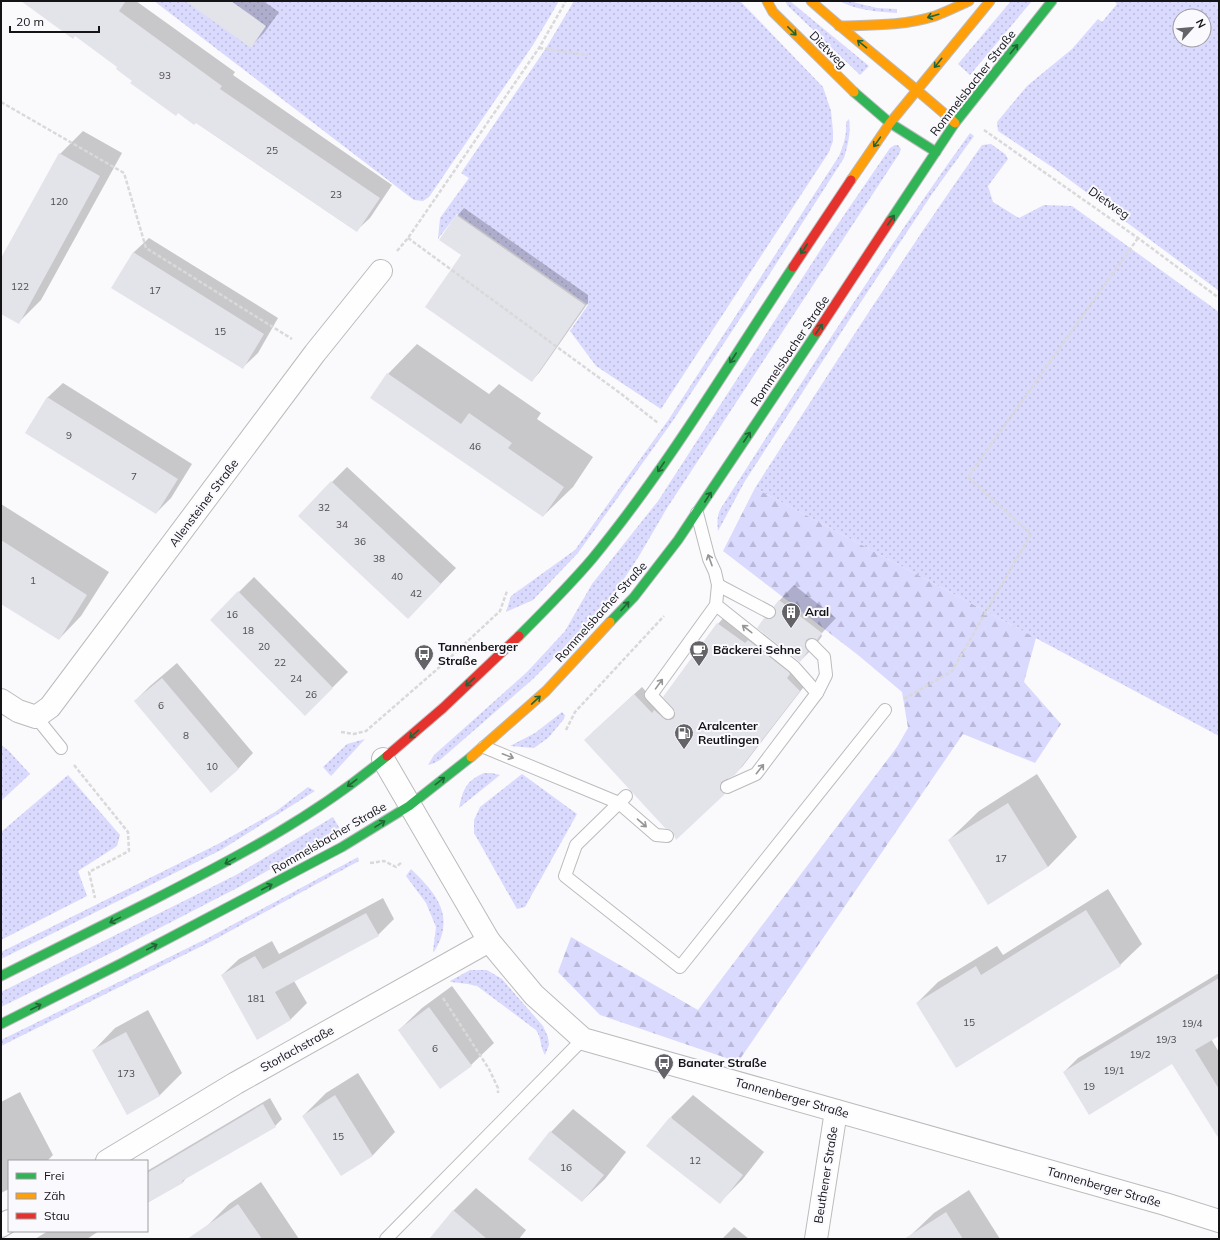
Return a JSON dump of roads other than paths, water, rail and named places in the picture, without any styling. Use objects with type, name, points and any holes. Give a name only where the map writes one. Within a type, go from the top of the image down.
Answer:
[{"type":"main road","name":"Dietweg","points":[[766,1],[773,12],[843,82],[890,123],[936,152]]},
{"type":"main road","name":"Dietweg","points":[[811,1],[839,26],[917,89],[955,123]]},
{"type":"main road","name":"Dietweg","points":[[839,26],[886,25],[934,16],[969,1]]},
{"type":"main road","points":[[1,976],[228,862],[284,829],[332,798],[383,760],[443,708],[549,607],[592,559],[660,470],[814,234],[890,123],[990,1]]},
{"type":"main road","name":"Rommelsbacher Straße","points":[[1,1024],[122,963],[342,847],[409,806],[484,747],[546,690],[634,597],[678,540],[955,123],[1052,1]]},
{"type":"street","name":"Allensteiner Straße","points":[[18,710],[50,708],[315,353],[381,271]]},
{"type":"street","name":"Tannenberger Straße","points":[[383,760],[489,941],[534,995],[583,1038],[1165,1204],[1219,1221]]},
{"type":"street","name":"Storlachstraße","points":[[109,1160],[236,1083],[489,941]]},
{"type":"street","name":"Beuthener Straße","points":[[816,1239],[836,1111]]},
{"type":"lane","points":[[668,713],[651,695],[716,605],[718,585],[715,572],[709,559],[697,513]]},
{"type":"lane","points":[[718,585],[769,612]]},
{"type":"lane","points":[[716,605],[794,667],[817,693]]},
{"type":"lane","points":[[726,787],[756,774],[817,693],[826,675],[824,657],[812,646]]},
{"type":"lane","points":[[18,710],[61,748]]},
{"type":"lane","points":[[623,799],[576,845],[565,876],[680,967],[885,710]]},
{"type":"lane","points":[[484,747],[623,799],[656,835],[668,836]]},
{"type":"lane","points":[[386,1239],[583,1038]]},
{"type":"place","name":"Aral","points":[[791,629]]},
{"type":"place","name":"Bäckerei Sehne","points":[[699,667]]},
{"type":"place","name":"Tannenberger Straße","points":[[424,671]]},
{"type":"place","name":"Aralcenter Reutlingen","points":[[684,750]]},
{"type":"place","name":"Banater Straße","points":[[664,1080]]}]
